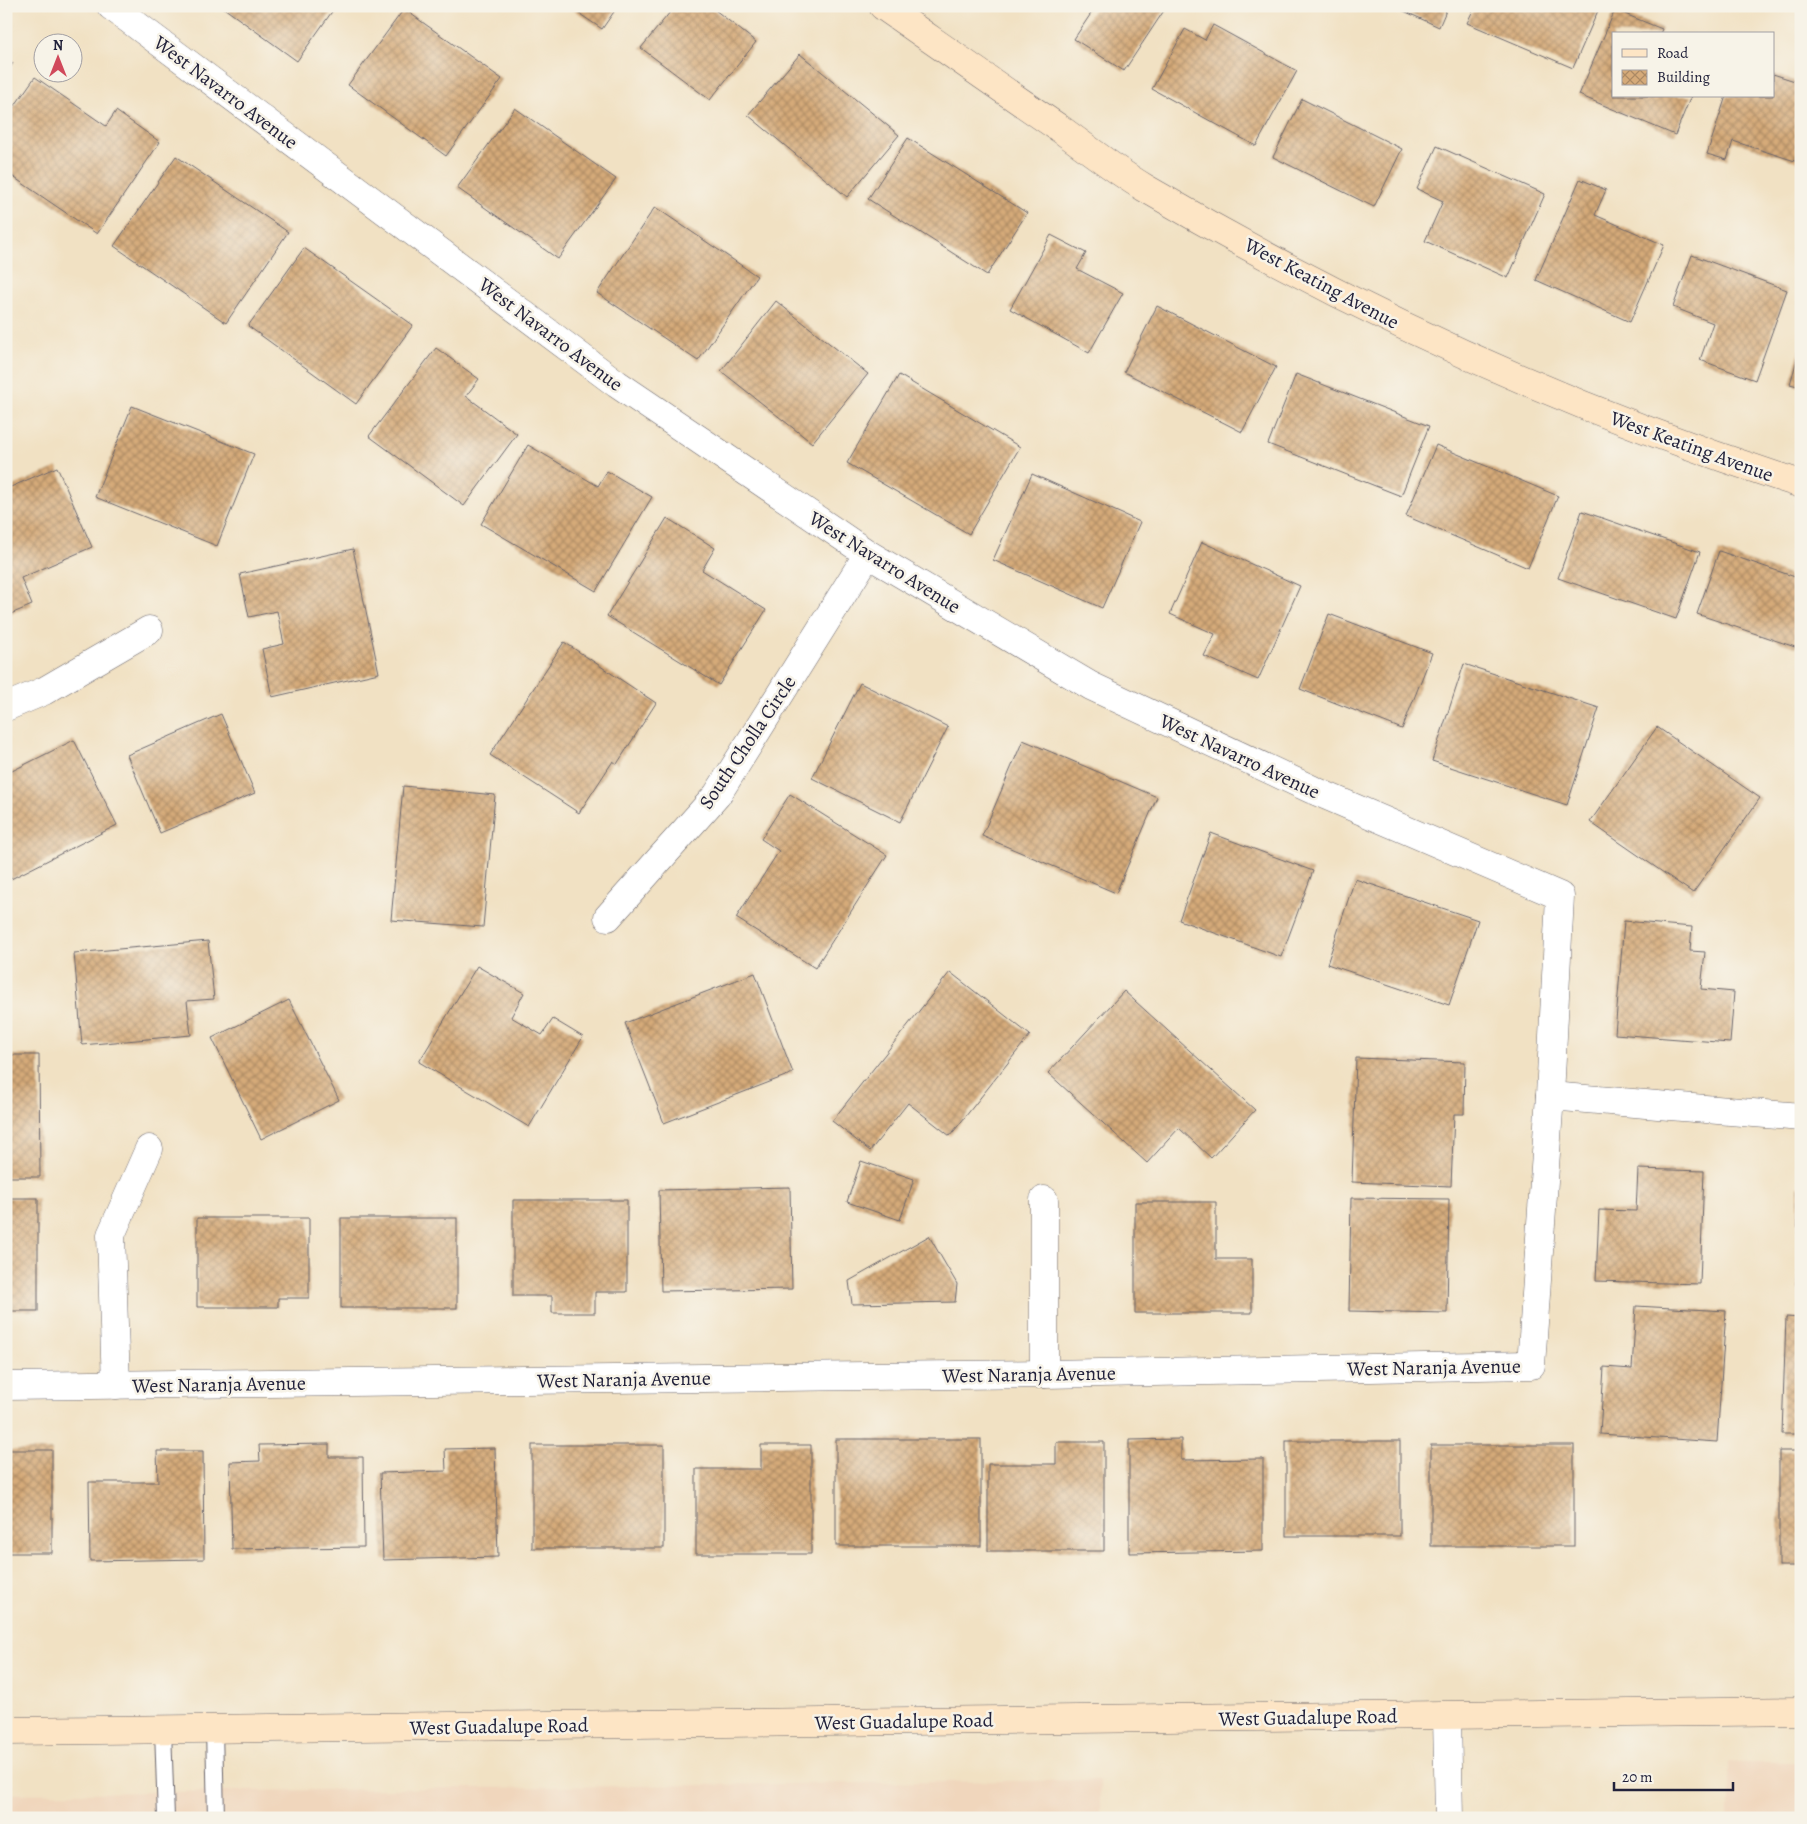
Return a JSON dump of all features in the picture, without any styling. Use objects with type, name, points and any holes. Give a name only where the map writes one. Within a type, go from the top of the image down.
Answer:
[{"type":"main road","name":"West Keating Avenue","points":[[883,6],[1143,186],[1284,264],[1465,356],[1562,397],[1721,459],[1801,484]]},
{"type":"main road","name":"West Guadalupe Road","points":[[6,1731],[1801,1711]]},
{"type":"street","name":"West Navarro Avenue","points":[[110,6],[617,384],[868,554],[1091,686],[1314,790],[1560,896],[1550,1096]]},
{"type":"street","name":"South Cholla Circle","points":[[608,917],[717,795],[868,554]]},
{"type":"street","points":[[6,707],[44,691],[149,630]]},
{"type":"street","points":[[1550,1096],[1801,1117]]},
{"type":"street","name":"West Naranja Avenue","points":[[6,1386],[1044,1374],[1531,1365],[1550,1096]]},
{"type":"street","points":[[116,1385],[111,1234],[149,1149]]},
{"type":"street","points":[[1044,1200],[1044,1374]]},
{"type":"street","points":[[1447,1716],[1448,1818]]},
{"type":"lane","points":[[214,1728],[216,1818]]},
{"type":"lane","points":[[162,1729],[166,1818]]},
{"type":"shaded area","points":[[1729,1762],[1801,1762],[1801,1818],[1729,1818]]},
{"type":"shaded area","points":[[1100,1780],[1100,1818],[6,1818],[6,1794]]},
{"type":"building","points":[[221,6],[336,6],[297,61]]},
{"type":"building","points":[[568,6],[618,6],[602,29]]},
{"type":"building","points":[[675,6],[710,6],[756,42],[710,100],[641,48]]},
{"type":"building","points":[[1096,6],[1167,6],[1124,71],[1074,39]]},
{"type":"building","points":[[1393,6],[1448,6],[1439,27]]},
{"type":"building","points":[[1475,6],[1600,6],[1573,68],[1467,23]]},
{"type":"building","points":[[404,9],[502,79],[446,156],[348,85]]},
{"type":"building","points":[[1615,10],[1662,29],[1661,32],[1612,32],[1612,98],[1690,98],[1675,135],[1579,95]]},
{"type":"building","points":[[1213,25],[1297,71],[1256,146],[1152,89],[1185,29],[1205,40]]},
{"type":"building","points":[[800,54],[899,135],[847,197],[748,115]]},
{"type":"building","points":[[6,58],[13,63],[6,73]]},
{"type":"building","points":[[1774,74],[1801,83],[1801,163],[1733,141],[1727,160],[1707,154],[1725,98],[1774,98]]},
{"type":"building","points":[[32,81],[42,82],[106,126],[116,111],[160,142],[97,234],[6,172],[6,118]]},
{"type":"building","points":[[1302,99],[1402,149],[1374,207],[1273,157]]},
{"type":"building","points":[[515,108],[616,179],[558,259],[457,188]]},
{"type":"building","points":[[908,138],[1027,213],[987,275],[868,199]]},
{"type":"building","points":[[1437,146],[1545,194],[1508,278],[1425,241],[1443,201],[1417,189]]},
{"type":"building","points":[[176,156],[288,232],[226,323],[114,246]]},
{"type":"building","points":[[1580,179],[1606,190],[1595,215],[1664,245],[1630,322],[1536,280]]},
{"type":"building","points":[[655,207],[757,276],[698,361],[597,293]]},
{"type":"building","points":[[1051,235],[1086,253],[1077,269],[1123,293],[1089,353],[1010,309]]},
{"type":"building","points":[[304,248],[413,325],[356,404],[248,326]]},
{"type":"building","points":[[1692,255],[1787,290],[1755,380],[1700,360],[1713,323],[1673,307]]},
{"type":"building","points":[[776,301],[868,374],[812,443],[721,371]]},
{"type":"building","points":[[1157,306],[1276,367],[1242,432],[1124,372]]},
{"type":"building","points":[[1801,346],[1801,387],[1790,384]]},
{"type":"building","points":[[436,348],[479,379],[466,396],[517,434],[464,506],[369,436]]},
{"type":"building","points":[[1296,374],[1429,426],[1401,496],[1268,444]]},
{"type":"building","points":[[899,375],[1020,447],[969,534],[847,463]]},
{"type":"building","points":[[132,406],[254,454],[217,546],[95,497]]},
{"type":"building","points":[[528,445],[598,486],[607,471],[652,497],[596,591],[481,524]]},
{"type":"building","points":[[1436,445],[1558,496],[1528,568],[1406,516]]},
{"type":"building","points":[[57,467],[92,547],[21,578],[32,605],[6,616],[6,489]]},
{"type":"building","points":[[1032,474],[1140,522],[1102,608],[993,560]]},
{"type":"building","points":[[1582,511],[1700,552],[1676,619],[1558,578]]},
{"type":"building","points":[[667,518],[715,548],[702,570],[766,610],[719,685],[607,616]]},
{"type":"building","points":[[1202,542],[1300,586],[1258,680],[1204,656],[1215,634],[1170,614]]},
{"type":"building","points":[[353,549],[379,673],[272,697],[262,649],[284,644],[277,611],[249,617],[240,574]]},
{"type":"building","points":[[1719,551],[1801,579],[1801,649],[1697,614]]},
{"type":"building","points":[[1329,614],[1432,653],[1402,729],[1300,689]]},
{"type":"building","points":[[564,642],[656,703],[617,764],[613,761],[579,813],[490,755]]},
{"type":"building","points":[[1464,664],[1599,708],[1567,805],[1432,761]]},
{"type":"building","points":[[860,683],[948,727],[900,822],[812,778]]},
{"type":"building","points":[[221,714],[255,793],[160,833],[127,755]]},
{"type":"building","points":[[1657,727],[1760,798],[1693,893],[1590,822]]},
{"type":"building","points":[[74,740],[117,825],[11,879],[6,869],[6,774]]},
{"type":"building","points":[[1023,740],[1157,797],[1116,893],[982,836]]},
{"type":"building","points":[[403,786],[495,795],[483,927],[391,920]]},
{"type":"building","points":[[790,794],[887,855],[815,968],[736,918],[779,851],[761,839]]},
{"type":"building","points":[[1211,833],[1313,871],[1281,957],[1179,920]]},
{"type":"building","points":[[1355,879],[1478,920],[1449,1005],[1327,964]]},
{"type":"building","points":[[1624,921],[1692,927],[1690,951],[1705,952],[1701,989],[1734,992],[1730,1043],[1615,1034]]},
{"type":"building","points":[[208,941],[214,999],[187,1001],[191,1035],[82,1045],[74,953]]},
{"type":"building","points":[[477,966],[524,993],[511,1017],[542,1035],[553,1019],[583,1037],[529,1127],[419,1062]]},
{"type":"building","points":[[950,972],[1030,1035],[950,1136],[908,1103],[870,1151],[832,1121]]},
{"type":"building","points":[[755,973],[793,1073],[664,1123],[625,1023]]},
{"type":"building","points":[[1124,991],[1255,1110],[1211,1158],[1179,1128],[1147,1163],[1048,1073]]},
{"type":"building","points":[[289,1000],[339,1100],[261,1139],[212,1038]]},
{"type":"building","points":[[6,1055],[39,1055],[40,1177],[6,1177]]},
{"type":"building","points":[[1356,1058],[1465,1062],[1464,1114],[1454,1114],[1451,1186],[1352,1182]]},
{"type":"building","points":[[861,1161],[914,1179],[900,1220],[847,1202]]},
{"type":"building","points":[[1638,1169],[1704,1171],[1700,1284],[1596,1281],[1599,1210],[1636,1211]]},
{"type":"building","points":[[1798,1186],[1801,1186],[1801,1290],[1798,1290]]},
{"type":"building","points":[[790,1187],[792,1289],[661,1291],[659,1190]]},
{"type":"building","points":[[6,1198],[38,1198],[38,1311],[6,1311]]},
{"type":"building","points":[[1351,1198],[1449,1199],[1447,1313],[1349,1311]]},
{"type":"building","points":[[513,1200],[627,1200],[627,1292],[595,1292],[595,1313],[552,1313],[552,1296],[513,1296]]},
{"type":"building","points":[[1135,1202],[1216,1202],[1216,1259],[1252,1259],[1252,1313],[1135,1313]]},
{"type":"building","points":[[197,1218],[309,1218],[309,1298],[278,1298],[278,1307],[197,1307]]},
{"type":"building","points":[[341,1218],[457,1218],[457,1308],[341,1308]]},
{"type":"building","points":[[929,1236],[957,1284],[955,1302],[852,1304],[849,1281]]},
{"type":"building","points":[[1636,1306],[1726,1311],[1717,1442],[1600,1434],[1604,1367],[1632,1369]]},
{"type":"building","points":[[1786,1317],[1801,1318],[1801,1434],[1782,1434]]},
{"type":"building","points":[[836,1439],[981,1439],[981,1546],[836,1546]]},
{"type":"building","points":[[1181,1439],[1181,1460],[1263,1459],[1263,1551],[1129,1553],[1129,1440]]},
{"type":"building","points":[[1286,1441],[1400,1441],[1400,1536],[1286,1536]]},
{"type":"building","points":[[1056,1442],[1104,1442],[1104,1551],[988,1551],[988,1464],[1056,1464]]},
{"type":"building","points":[[329,1444],[329,1457],[363,1457],[364,1547],[232,1549],[230,1462],[260,1461],[259,1445]]},
{"type":"building","points":[[532,1445],[664,1445],[664,1548],[532,1548]]},
{"type":"building","points":[[761,1445],[811,1445],[811,1554],[696,1554],[696,1469],[761,1469]]},
{"type":"building","points":[[1431,1445],[1574,1445],[1574,1546],[1431,1546]]},
{"type":"building","points":[[495,1448],[498,1557],[383,1560],[380,1473],[446,1471],[445,1449]]},
{"type":"building","points":[[6,1450],[52,1450],[52,1553],[6,1553]]},
{"type":"building","points":[[157,1451],[203,1451],[204,1559],[90,1561],[89,1482],[158,1482]]},
{"type":"building","points":[[1779,1451],[1801,1451],[1801,1566],[1779,1566]]}]
